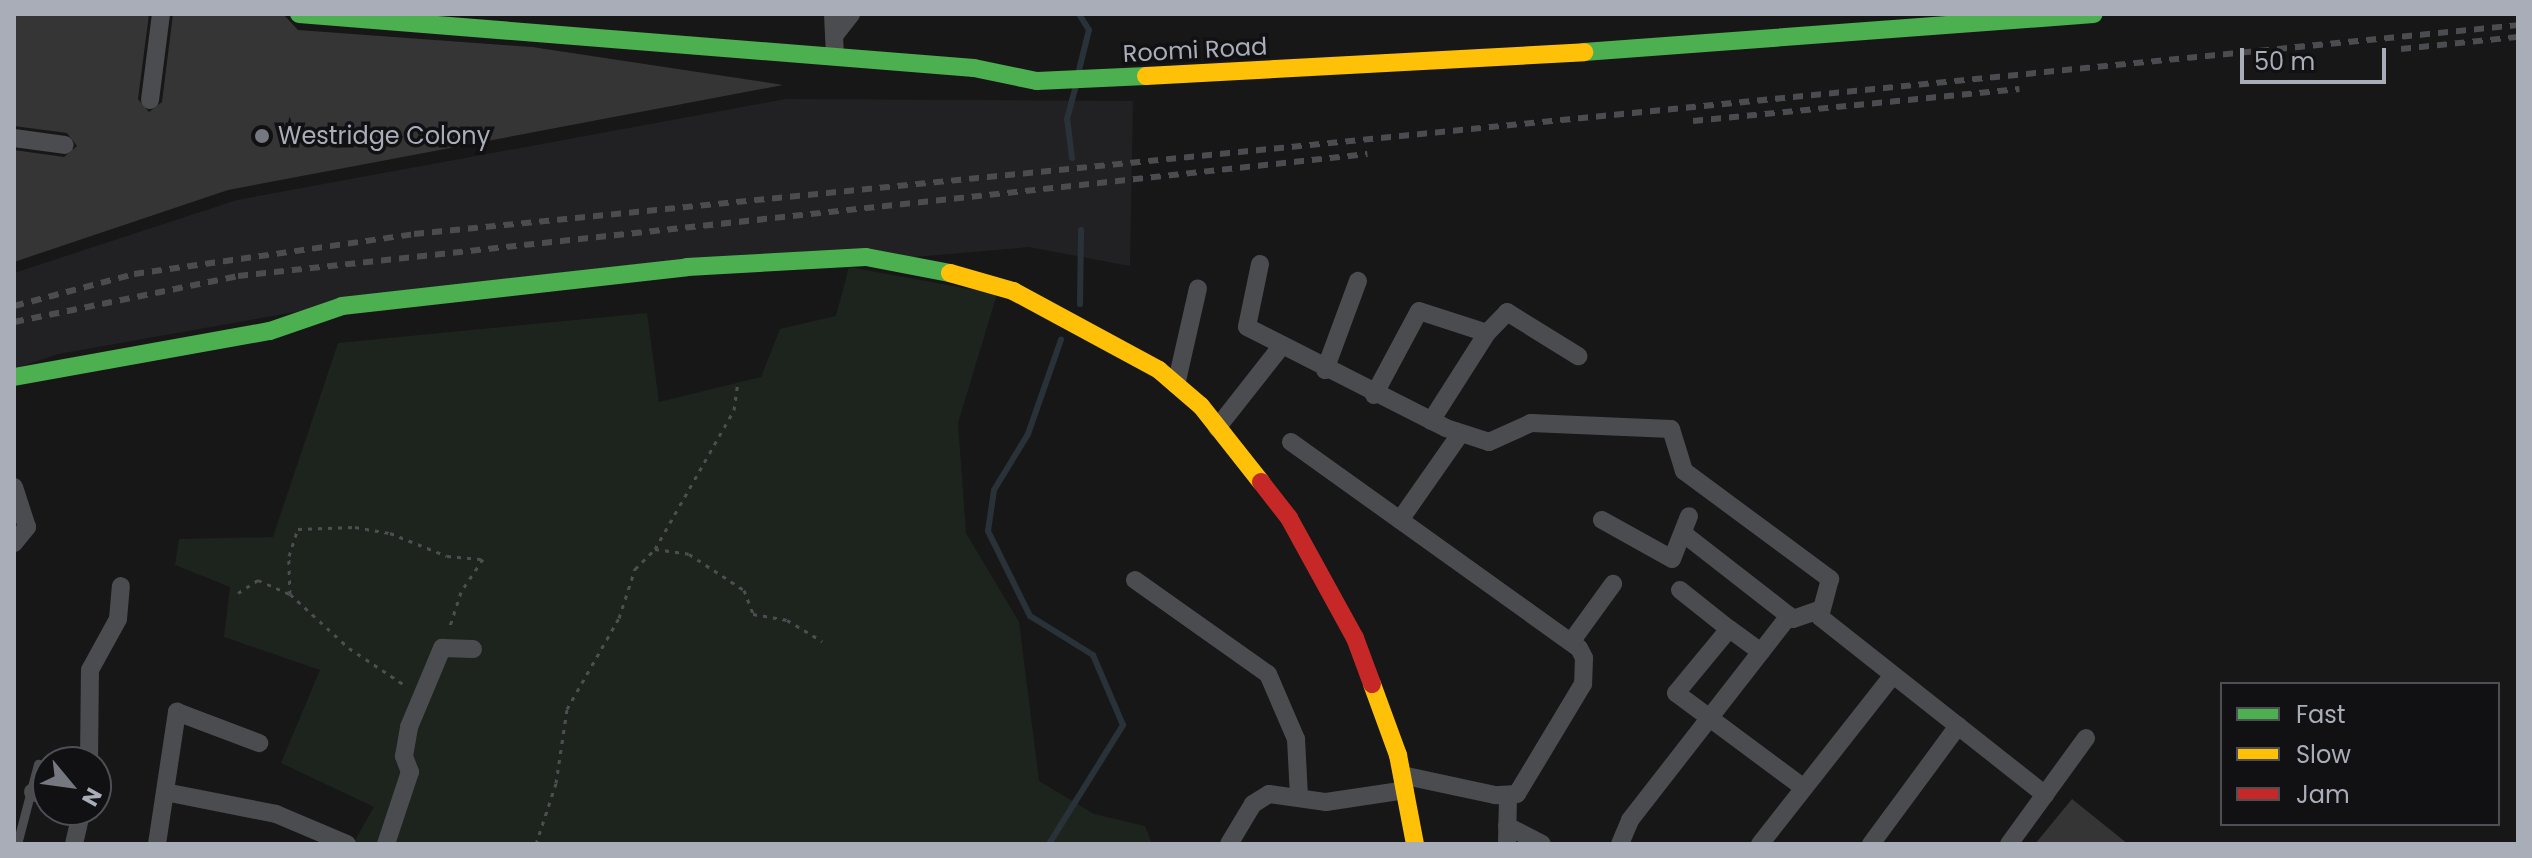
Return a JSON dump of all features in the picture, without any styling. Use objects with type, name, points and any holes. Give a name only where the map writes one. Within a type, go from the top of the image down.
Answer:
[{"type":"street","points":[[150,100],[161,14]]},
{"type":"street","name":"Roomi Road","points":[[299,14],[974,68],[1037,81],[1428,63],[1928,21],[2094,14]]},
{"type":"street","points":[[833,14],[835,56]]},
{"type":"street","points":[[834,36],[851,14]]},
{"type":"street","points":[[14,138],[65,145]]},
{"type":"street","points":[[14,377],[270,331],[342,306],[687,267],[866,257],[924,265],[1013,291],[1096,333],[1176,385],[1217,428],[1289,518],[1355,638],[1404,782],[1415,844]]},
{"type":"street","points":[[1260,264],[1247,327],[1280,348],[1431,421],[1489,442],[1531,423],[1671,429],[1684,471],[1830,579],[1819,610],[1820,617],[2045,795]]},
{"type":"street","points":[[1325,370],[1358,281]]},
{"type":"street","points":[[1176,385],[1198,288]]},
{"type":"street","points":[[1374,395],[1419,311],[1487,333]]},
{"type":"street","points":[[1431,421],[1487,333],[1507,312],[1578,356]]},
{"type":"street","points":[[1217,428],[1280,348]]},
{"type":"street","points":[[1400,520],[1461,433]]},
{"type":"street","points":[[1229,844],[1253,804],[1269,794],[1326,802],[1404,782],[1508,796],[1526,784],[1583,684],[1584,658],[1571,642],[1291,442]]},
{"type":"street","points":[[14,487],[27,527],[14,543]]},
{"type":"street","points":[[1602,520],[1672,559],[1687,525],[1793,619],[1819,610]]},
{"type":"street","points":[[1135,580],[1268,674],[1296,739],[1299,796]]},
{"type":"street","points":[[1571,642],[1613,584]]},
{"type":"street","points":[[89,746],[90,670],[118,619],[121,586]]},
{"type":"street","points":[[1680,590],[1761,652]]},
{"type":"street","points":[[1620,844],[1630,820],[1789,616]]},
{"type":"street","points":[[1729,629],[1676,693],[1804,788]]},
{"type":"street","points":[[386,844],[410,772],[404,756],[422,697],[442,648],[473,649]]},
{"type":"street","points":[[1760,844],[1893,675]]},
{"type":"street","points":[[157,844],[177,712],[259,743]]},
{"type":"street","points":[[1871,844],[1958,726]]},
{"type":"street","points":[[2009,844],[2086,738]]},
{"type":"street","points":[[165,792],[276,814],[347,844]]},
{"type":"street","points":[[1508,796],[1507,835],[1542,844]]},
{"type":"lane","points":[[17,844],[32,811]]},
{"type":"path","points":[[536,844],[556,783],[567,709],[619,618],[635,569],[655,549],[734,410],[738,383]]},
{"type":"path","points":[[290,594],[289,556],[298,529],[367,529],[447,556],[483,559],[461,592],[442,648]]},
{"type":"path","points":[[655,549],[689,554],[744,590],[753,614],[787,620],[822,641]]},
{"type":"path","points":[[238,593],[258,580],[290,594],[349,648],[422,697]]},
{"type":"shaded area","points":[[786,99],[1133,101],[1130,266],[1029,247],[307,310],[58,354],[14,369],[14,273],[237,200]]},
{"type":"shaded area","points":[[849,267],[997,294],[958,423],[966,533],[1019,622],[1039,781],[1094,814],[1145,826],[1152,844],[353,844],[374,807],[281,763],[320,670],[224,637],[230,587],[175,565],[179,539],[273,537],[338,343],[647,313],[659,402],[761,377],[780,329],[836,316]]},
{"type":"building","name":"Westridge Colony","points":[[14,14],[149,14],[138,99],[149,112],[162,102],[173,14],[283,14],[298,30],[532,47],[783,85],[228,190],[14,262],[14,150],[64,157],[77,146],[67,133],[14,126]]},
{"type":"building","points":[[2072,799],[2128,844],[2035,844]]},
{"type":"waterway","points":[[1079,14],[1089,30],[1079,70]]},
{"type":"waterway","points":[[1072,158],[1067,119],[1076,85]]},
{"type":"waterway","points":[[1080,304],[1081,230]]},
{"type":"waterway","points":[[1049,844],[1123,725],[1093,655],[1030,616],[988,531],[994,490],[1028,434],[1061,340]]},
{"type":"railway","points":[[14,306],[134,274],[414,234],[2518,25]]},
{"type":"railway","points":[[2401,49],[2518,37]]},
{"type":"railway","points":[[1693,121],[2019,89]]},
{"type":"railway","points":[[14,322],[238,276],[1367,154]]},
{"type":"traffic: fast","points":[[299,14],[974,68],[1037,81],[1146,76]]},
{"type":"traffic: fast","points":[[1584,52],[2094,14]]},
{"type":"traffic: fast","points":[[14,377],[270,331],[342,306],[687,267],[866,257],[950,273]]},
{"type":"traffic: slow","points":[[1146,76],[1584,52]]},
{"type":"traffic: slow","points":[[950,273],[1013,291],[1159,370],[1201,406],[1261,482]]},
{"type":"traffic: slow","points":[[1372,684],[1398,755],[1415,844]]},
{"type":"traffic: jam","points":[[1261,482],[1289,518],[1355,638],[1372,684]]},
{"type":"place","name":"Westridge Colony","points":[[262,136]]}]
